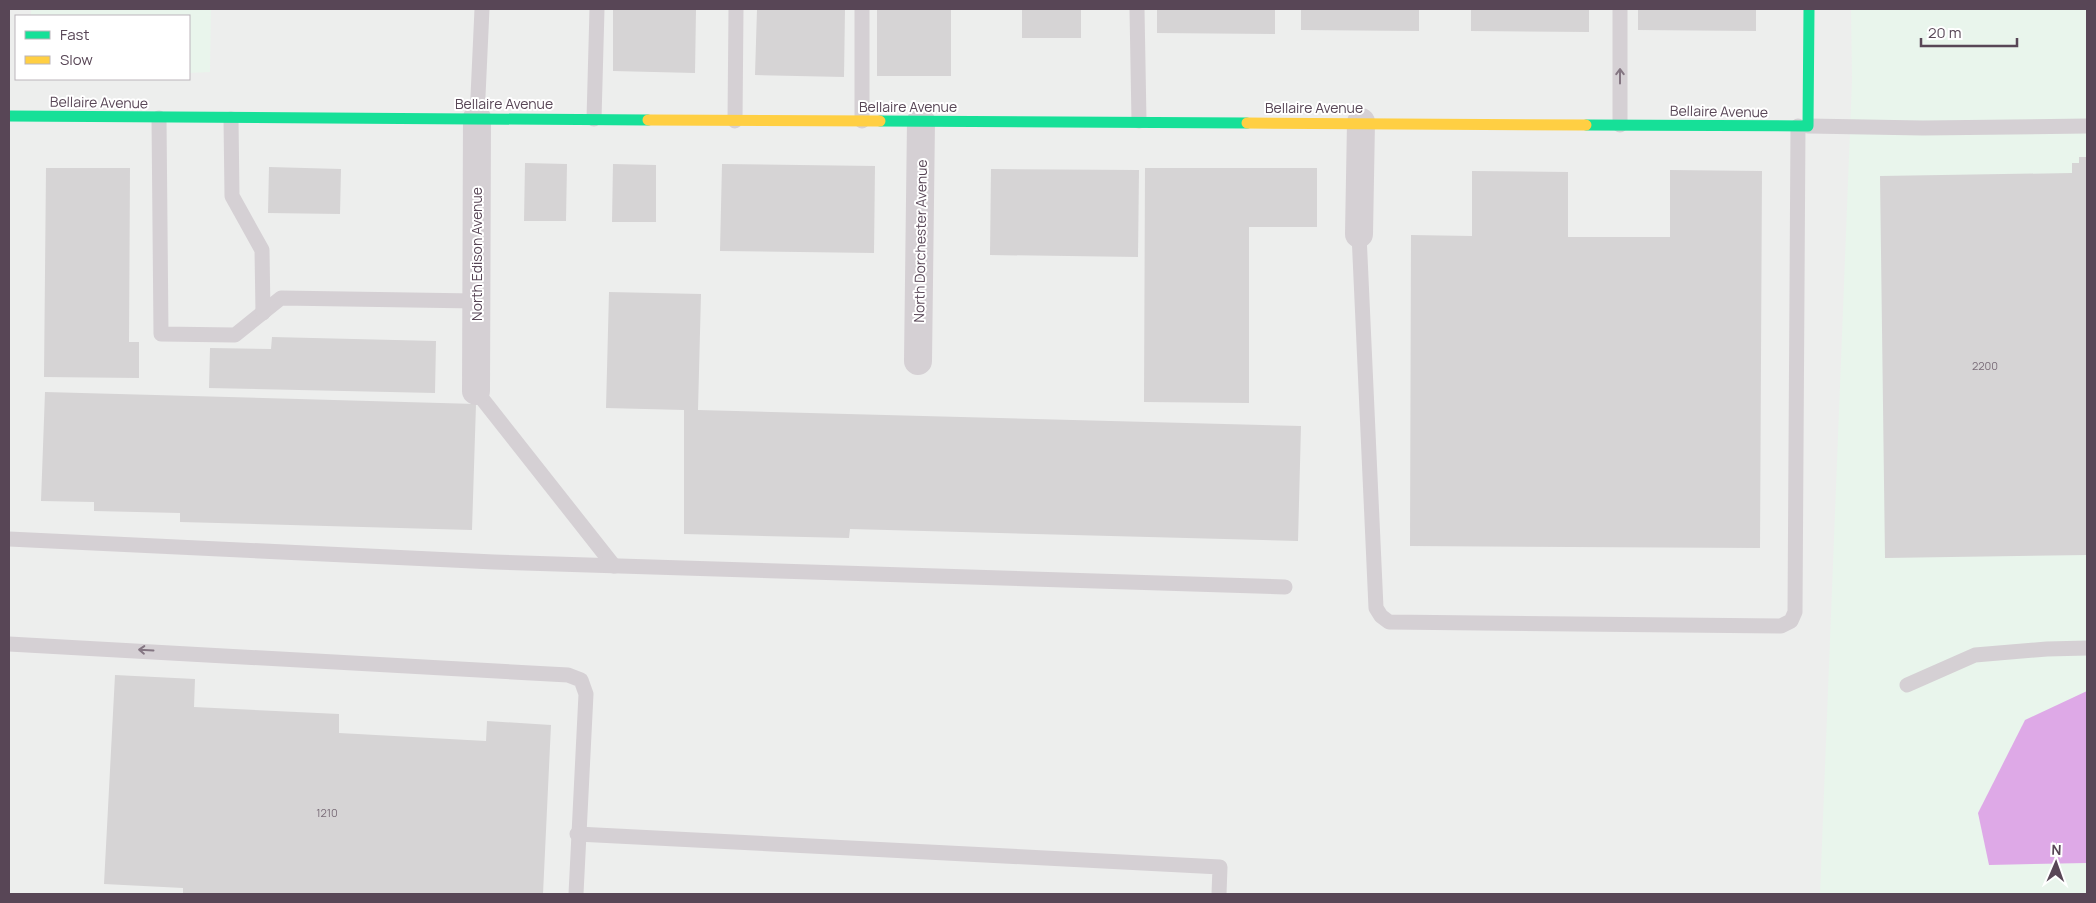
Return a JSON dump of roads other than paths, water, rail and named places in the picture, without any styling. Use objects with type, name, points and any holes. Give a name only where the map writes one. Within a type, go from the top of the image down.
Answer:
[{"type":"street","points":[[1803,126],[1809,9]]},
{"type":"street","name":"Bellaire Avenue","points":[[9,116],[231,119],[477,118],[1803,126]]},
{"type":"street","name":"North Edison Avenue","points":[[476,391],[477,118]]},
{"type":"street","name":"North Dorchester Avenue","points":[[918,361],[921,121]]},
{"type":"street","points":[[1359,234],[1361,122]]},
{"type":"lane","points":[[477,118],[482,9]]},
{"type":"lane","points":[[594,119],[597,9]]},
{"type":"lane","points":[[735,121],[736,9]]},
{"type":"lane","points":[[862,9],[862,121]]},
{"type":"lane","points":[[1137,9],[1139,121]]},
{"type":"lane","points":[[1620,9],[1620,125]]},
{"type":"lane","points":[[159,118],[161,334],[235,335],[281,298],[476,301]]},
{"type":"lane","points":[[231,119],[232,196],[262,250],[263,313]]},
{"type":"lane","points":[[1359,234],[1376,608],[1381,616],[1389,622],[1781,626],[1790,621],[1795,612],[1803,126],[1923,128],[2087,126]]},
{"type":"lane","points":[[476,391],[614,566]]},
{"type":"lane","points":[[9,539],[614,566],[1285,587]]},
{"type":"lane","points":[[9,644],[195,652],[568,675],[581,680],[586,694],[577,834],[576,894]]},
{"type":"lane","points":[[1907,686],[1975,655],[2047,648],[2087,648]]},
{"type":"lane","points":[[577,834],[1220,867],[1218,894]]}]
